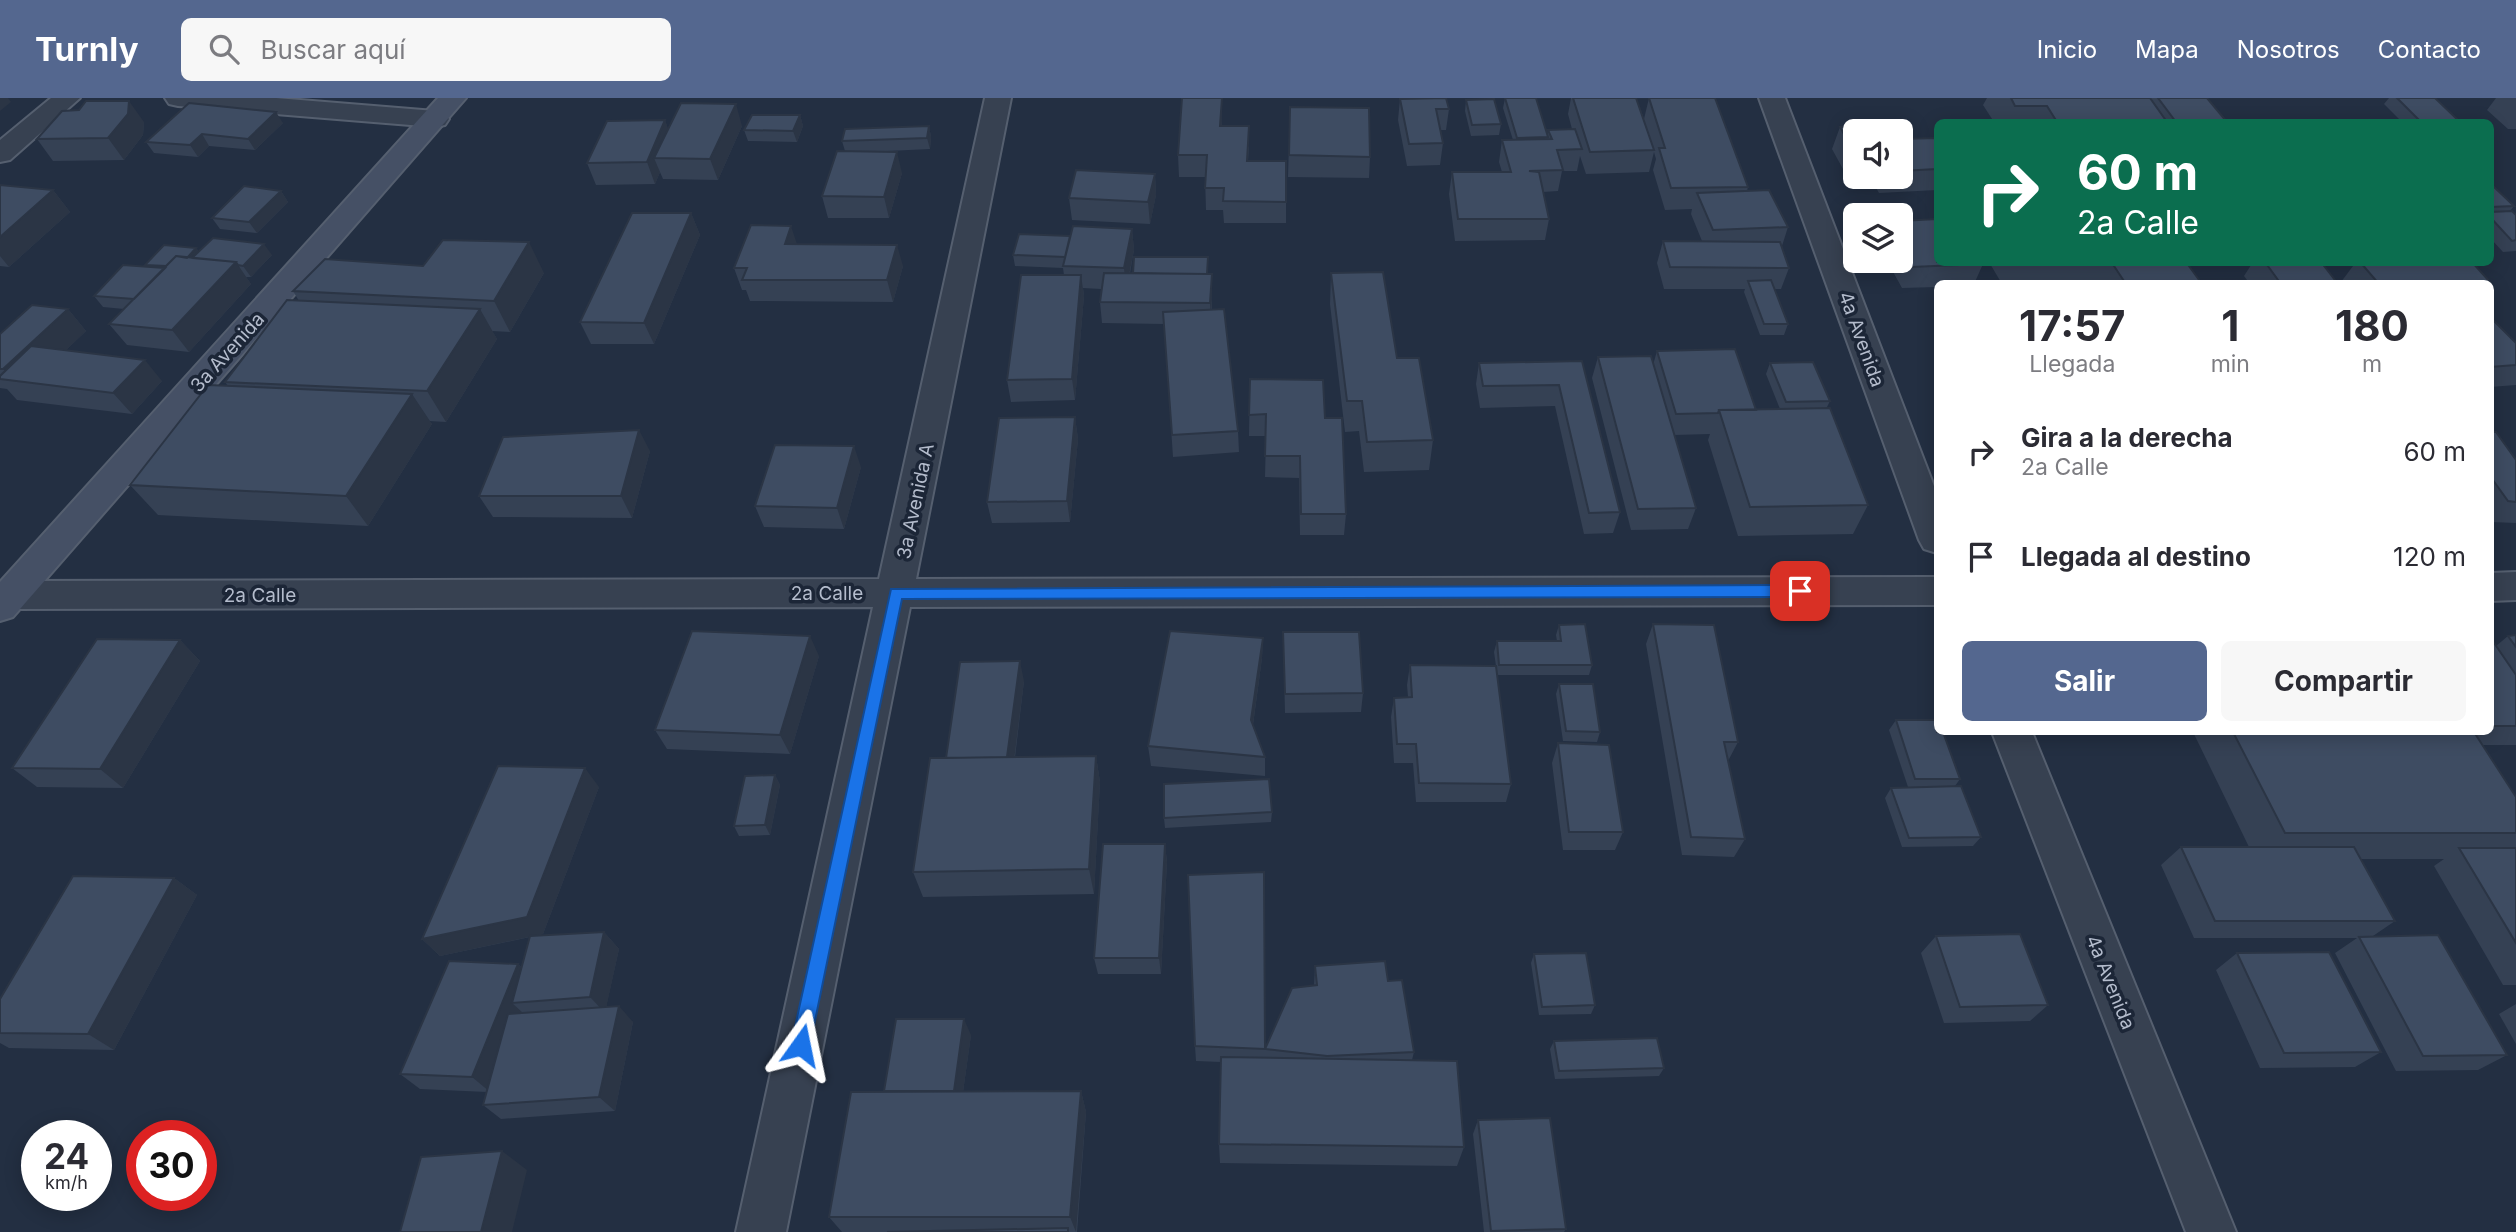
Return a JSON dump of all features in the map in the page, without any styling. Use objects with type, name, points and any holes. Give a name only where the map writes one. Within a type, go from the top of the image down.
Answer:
[{"type":"street","points":[[0,154],[67,98]]},
{"type":"street","points":[[178,98],[444,108]]},
{"type":"street","name":"3a Avenida A","points":[[761,1232],[998,98]]},
{"type":"street","name":"4a Avenida","points":[[1772,98],[1934,532]]},
{"type":"street","name":"3a Avenida","points":[[5,601],[444,108]]},
{"type":"street","points":[[2494,587],[2516,586]]},
{"type":"street","name":"2a Calle","points":[[5,601],[896,593],[1934,591]]},
{"type":"street","name":"4a Avenida","points":[[2013,735],[2211,1232]]},
{"type":"building","points":[[1182,98],[1222,98],[1220,126],[1249,126],[1247,161],[1286,161],[1286,202],[1223,201],[1224,188],[1205,188],[1207,155],[1178,155]]},
{"type":"building","points":[[1446,98],[1449,109],[1436,109],[1443,143],[1409,144],[1400,99]]},
{"type":"building","points":[[1505,98],[1536,98],[1548,137],[1517,138]]},
{"type":"building","points":[[1573,98],[1636,98],[1654,150],[1590,152]]},
{"type":"building","points":[[1649,98],[1715,98],[1748,187],[1671,188],[1659,148],[1665,148]]},
{"type":"building","points":[[2011,98],[2150,98],[2165,119],[2055,119],[2047,106],[2015,106]]},
{"type":"building","points":[[2158,98],[2207,98],[2224,119],[2174,119]]},
{"type":"building","points":[[2397,98],[2435,98],[2457,119],[2418,119]]},
{"type":"building","points":[[1494,99],[1501,124],[1472,125],[1466,100]]},
{"type":"building","points":[[86,101],[129,101],[128,114],[108,138],[37,139],[62,111],[79,110]]},
{"type":"building","points":[[189,103],[276,112],[248,139],[202,134],[190,145],[146,142]]},
{"type":"building","points":[[681,103],[736,104],[710,159],[654,158]]},
{"type":"building","points":[[1290,107],[1369,108],[1370,157],[1289,155]]},
{"type":"building","points":[[752,115],[800,115],[793,131],[744,130]]},
{"type":"building","points":[[665,120],[647,162],[587,163],[607,121]]},
{"type":"building","points":[[929,126],[927,138],[842,141],[845,129]]},
{"type":"building","points":[[1575,129],[1582,149],[1557,150],[1563,170],[1529,171],[1539,172],[1549,219],[1458,219],[1452,172],[1511,172],[1502,140],[1552,139],[1548,130]]},
{"type":"building","points":[[1934,138],[1934,169],[1913,170],[1913,139]]},
{"type":"building","points":[[837,151],[897,152],[884,197],[822,196]]},
{"type":"building","points":[[1076,170],[1155,174],[1148,202],[1069,198]]},
{"type":"building","points":[[0,185],[53,190],[0,237]]},
{"type":"building","points":[[244,186],[281,191],[249,222],[212,218]]},
{"type":"building","points":[[2494,187],[2514,206],[2494,207]]},
{"type":"building","points":[[1769,190],[1788,227],[1713,230],[1697,193]]},
{"type":"building","points":[[2512,211],[2516,215],[2516,240],[2512,241],[2494,221],[2494,212]]},
{"type":"building","points":[[632,213],[691,213],[644,323],[580,322]]},
{"type":"building","points":[[1934,219],[1935,266],[1913,267],[1913,220]]},
{"type":"building","points":[[751,225],[791,226],[785,244],[897,245],[887,280],[742,280],[747,268],[734,268]]},
{"type":"building","points":[[1073,226],[1132,229],[1124,268],[1063,266]]},
{"type":"building","points":[[1019,234],[1070,236],[1065,257],[1013,255]]},
{"type":"building","points":[[213,238],[264,244],[243,266],[236,262],[192,258]]},
{"type":"building","points":[[443,240],[529,242],[494,301],[293,291],[325,259],[423,266]]},
{"type":"building","points":[[1663,241],[1780,242],[1789,268],[1670,267]]},
{"type":"building","points":[[164,245],[196,248],[187,258],[176,256],[166,266],[145,265]]},
{"type":"building","points":[[176,256],[236,262],[172,330],[109,324]]},
{"type":"building","points":[[1134,257],[1208,257],[1207,274],[1133,273]]},
{"type":"building","points":[[123,265],[165,268],[134,299],[94,296]]},
{"type":"building","points":[[2114,266],[2189,266],[2199,280],[2123,280]]},
{"type":"building","points":[[2268,266],[2324,266],[2335,280],[2278,280]]},
{"type":"building","points":[[2363,266],[2476,266],[2488,280],[2376,280]]},
{"type":"building","points":[[1383,272],[1397,358],[1419,358],[1433,440],[1367,442],[1362,401],[1347,401],[1331,273]]},
{"type":"building","points":[[1104,273],[1212,274],[1210,303],[1100,302]]},
{"type":"building","points":[[1021,275],[1081,275],[1072,379],[1007,380]]},
{"type":"building","points":[[1771,280],[1788,324],[1764,324],[1748,281]]},
{"type":"building","points":[[287,300],[480,309],[427,391],[225,382]]},
{"type":"building","points":[[32,305],[68,309],[0,369],[0,334]]},
{"type":"building","points":[[1224,309],[1238,431],[1172,435],[1163,312]]},
{"type":"building","points":[[2494,321],[2516,343],[2516,365],[2494,367]]},
{"type":"building","points":[[31,346],[145,360],[113,393],[0,379]]},
{"type":"building","points":[[1735,349],[1756,410],[1676,414],[1657,351]]},
{"type":"building","points":[[1651,356],[1696,508],[1638,509],[1598,357]]},
{"type":"building","points":[[1582,361],[1620,512],[1589,513],[1559,385],[1483,386],[1479,363]]},
{"type":"building","points":[[1813,362],[1830,401],[1786,402],[1770,363]]},
{"type":"building","points":[[1250,379],[1323,380],[1325,418],[1342,418],[1346,514],[1301,514],[1300,456],[1265,456],[1266,414],[1249,415]]},
{"type":"building","points":[[208,385],[412,394],[346,496],[130,485]]},
{"type":"building","points":[[1830,408],[1868,505],[1750,507],[1719,410]]},
{"type":"building","points":[[1075,417],[1067,501],[987,502],[999,418]]},
{"type":"building","points":[[639,430],[621,496],[479,496],[503,437]]},
{"type":"building","points":[[2494,432],[2516,460],[2516,502],[2508,501],[2494,482]]},
{"type":"building","points":[[775,445],[854,446],[837,508],[755,506]]},
{"type":"building","points":[[1585,624],[1592,665],[1499,665],[1497,641],[1561,641],[1559,625]]},
{"type":"building","points":[[1653,624],[1714,625],[1738,742],[1724,742],[1745,839],[1691,837]]},
{"type":"building","points":[[692,631],[810,636],[780,735],[655,730]]},
{"type":"building","points":[[1170,631],[1263,638],[1251,720],[1265,757],[1148,746]]},
{"type":"building","points":[[1283,632],[1359,632],[1363,693],[1285,694]]},
{"type":"building","points":[[2516,635],[2516,647],[2508,636]]},
{"type":"building","points":[[97,639],[180,640],[100,769],[12,768]]},
{"type":"building","points":[[2494,643],[2516,675],[2516,726],[2494,726]]},
{"type":"building","points":[[1020,661],[1007,757],[946,758],[960,662]]},
{"type":"building","points":[[1410,665],[1496,666],[1511,784],[1419,783],[1416,744],[1397,744],[1394,698],[1412,697]]},
{"type":"building","points":[[1559,684],[1593,684],[1600,732],[1566,731]]},
{"type":"building","points":[[1896,720],[1934,720],[1934,735],[1944,735],[1960,779],[1915,779]]},
{"type":"building","points":[[2235,735],[2476,735],[2516,797],[2516,833],[2285,833]]},
{"type":"building","points":[[1558,743],[1609,745],[1623,832],[1569,832]]},
{"type":"building","points":[[1096,756],[1089,869],[913,872],[930,758]]},
{"type":"building","points":[[498,766],[585,768],[527,917],[422,939]]},
{"type":"building","points":[[775,775],[765,825],[734,826],[745,776]]},
{"type":"building","points":[[1269,779],[1272,812],[1164,818],[1164,784]]},
{"type":"building","points":[[1961,786],[1981,837],[1909,838],[1891,788]]},
{"type":"building","points":[[1103,844],[1165,844],[1159,958],[1094,958]]},
{"type":"building","points":[[2181,847],[2354,847],[2395,921],[2215,921]]},
{"type":"building","points":[[2459,848],[2516,848],[2516,943]]},
{"type":"building","points":[[1264,872],[1265,1049],[1195,1046],[1188,875]]},
{"type":"building","points":[[73,876],[174,878],[88,1034],[0,1033],[0,999]]},
{"type":"building","points":[[604,932],[590,997],[512,1003],[530,936]]},
{"type":"building","points":[[2020,934],[2048,1005],[1960,1007],[1936,936]]},
{"type":"building","points":[[2438,935],[2507,1055],[2423,1056],[2359,937]]},
{"type":"building","points":[[2329,952],[2381,1052],[2284,1053],[2237,953]]},
{"type":"building","points":[[1586,953],[1595,1005],[1542,1007],[1534,954]]},
{"type":"building","points":[[449,961],[518,964],[472,1077],[400,1074]]},
{"type":"building","points":[[1385,961],[1388,981],[1402,980],[1414,1052],[1327,1056],[1265,1049],[1292,988],[1317,985],[1315,966]]},
{"type":"building","points":[[619,1006],[599,1097],[483,1105],[508,1014]]},
{"type":"building","points":[[896,1019],[964,1019],[954,1091],[884,1091]]},
{"type":"building","points":[[1657,1038],[1664,1068],[1559,1071],[1554,1041]]},
{"type":"building","points":[[1221,1057],[1457,1061],[1464,1147],[1219,1144]]},
{"type":"building","points":[[1081,1091],[1070,1217],[829,1217],[851,1092]]},
{"type":"building","points":[[1550,1118],[1566,1229],[1491,1231],[1478,1120]]},
{"type":"building","points":[[502,1151],[481,1232],[400,1232],[421,1157]]},
{"type":"building","points":[[1068,1228],[1068,1232],[887,1232]]},
{"type":"route","points":[[801,1045],[896,593],[1800,591]]}]
